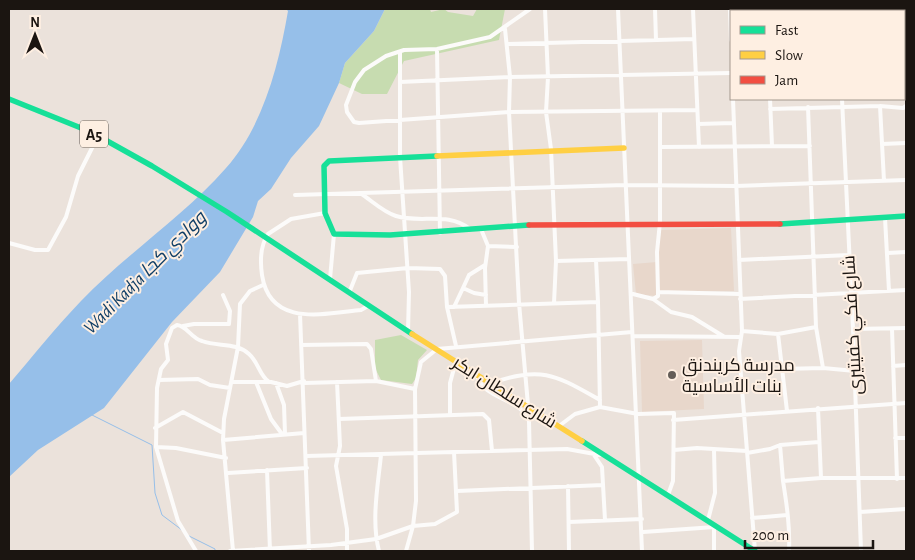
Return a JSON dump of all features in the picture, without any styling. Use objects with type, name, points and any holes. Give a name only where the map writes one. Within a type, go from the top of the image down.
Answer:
[{"type":"main road","name":"A5","points":[[9,99],[98,136]]},
{"type":"main road","name":"شارع سلطان ابكر","points":[[98,136],[256,232],[368,306],[755,551]]},
{"type":"main road","points":[[624,148],[551,149],[329,161],[324,166],[325,213],[334,234],[440,233],[516,225],[660,222],[738,224],[906,216]]},
{"type":"street","points":[[530,9],[505,29],[490,37],[386,56],[364,70],[355,82],[346,106],[347,112],[354,122],[509,112],[697,110]]},
{"type":"street","points":[[546,9],[548,77],[546,112],[551,149],[555,224],[554,303]]},
{"type":"street","points":[[618,9],[625,185],[633,294],[632,334],[638,414],[643,532],[642,551]]},
{"type":"street","points":[[655,9],[656,40]]},
{"type":"street","points":[[693,9],[699,147]]},
{"type":"street","points":[[505,29],[510,77],[509,112],[515,188],[522,341],[527,373],[528,406]]},
{"type":"street","points":[[507,44],[694,39]]},
{"type":"street","points":[[437,48],[440,233]]},
{"type":"street","points":[[400,52],[400,157],[408,268],[408,331]]},
{"type":"street","points":[[400,82],[510,77],[730,74]]},
{"type":"street","points":[[733,100],[739,297],[742,331],[740,337],[743,414],[755,551]]},
{"type":"street","points":[[770,100],[772,146]]},
{"type":"street","name":"شارع فكي كفيتيرى","points":[[842,100],[855,371],[861,551]]},
{"type":"street","points":[[770,109],[880,106],[903,108],[906,106]]},
{"type":"street","points":[[880,106],[884,181]]},
{"type":"street","points":[[808,108],[816,327],[823,368]]},
{"type":"street","points":[[653,299],[658,296],[657,252],[661,185],[660,111]]},
{"type":"street","points":[[698,124],[733,123]]},
{"type":"street","points":[[9,243],[35,250],[48,250],[66,217],[78,176],[98,136]]},
{"type":"street","points":[[882,144],[906,143]]},
{"type":"street","points":[[660,147],[810,146]]},
{"type":"street","points":[[295,195],[625,185],[736,186],[906,180]]},
{"type":"street","points":[[360,193],[390,214],[405,218],[440,218],[459,221],[472,230]]},
{"type":"street","points":[[325,213],[291,219],[272,230],[265,238],[260,262],[263,285],[274,303],[282,309],[300,314],[361,310],[368,306]]},
{"type":"street","points":[[885,218],[889,291]]},
{"type":"street","points":[[481,229],[488,246],[485,265],[486,305]]},
{"type":"street","points":[[330,281],[334,234]]},
{"type":"street","points":[[488,246],[517,247]]},
{"type":"street","points":[[888,253],[906,252]]},
{"type":"street","points":[[739,260],[849,255]]},
{"type":"street","points":[[556,261],[629,259]]},
{"type":"street","points":[[596,260],[600,407]]},
{"type":"street","points":[[454,307],[469,275],[485,265]]},
{"type":"street","points":[[349,293],[357,273],[408,268],[434,268],[443,272],[447,307],[456,346]]},
{"type":"street","points":[[263,285],[250,291],[240,304],[238,347],[223,433],[228,473],[232,551],[309,549],[376,538],[413,526],[435,524],[455,515],[457,491],[454,452]]},
{"type":"street","points":[[463,288],[474,294],[486,295]]},
{"type":"street","points":[[658,292],[739,297],[906,290]]},
{"type":"street","points":[[633,294],[653,299],[671,312],[692,317],[723,336]]},
{"type":"street","points":[[196,551],[178,522],[156,446],[157,388],[161,369],[168,360],[165,347],[175,326],[229,324],[230,311],[223,295]]},
{"type":"street","points":[[447,307],[598,302]]},
{"type":"street","points":[[300,314],[309,549]]},
{"type":"street","points":[[183,326],[199,341],[238,347],[256,362],[262,377],[269,382]]},
{"type":"street","points":[[742,331],[778,334],[816,327]]},
{"type":"street","points":[[853,329],[906,328]]},
{"type":"street","points":[[892,329],[897,479]]},
{"type":"street","points":[[778,334],[787,411]]},
{"type":"street","points":[[406,551],[413,526],[416,501],[415,389],[420,362],[437,349],[598,335],[740,337]]},
{"type":"street","points":[[301,345],[356,342],[367,344],[372,349],[376,381]]},
{"type":"street","points":[[450,415],[450,383],[456,360]]},
{"type":"street","points":[[894,366],[906,365]]},
{"type":"street","points":[[782,368],[823,368],[855,371]]},
{"type":"street","points":[[476,373],[478,382],[484,388],[527,414],[529,421],[532,551]]},
{"type":"street","points":[[492,383],[527,373],[565,381],[600,400]]},
{"type":"street","points":[[159,380],[198,379],[210,385],[230,388]]},
{"type":"street","points":[[231,382],[269,382],[287,386],[304,382],[376,381],[415,389]]},
{"type":"street","points":[[256,382],[271,419],[283,434]]},
{"type":"street","points":[[337,382],[339,455],[336,466],[347,551]]},
{"type":"street","points":[[276,383],[284,405],[283,434]]},
{"type":"street","points":[[673,420],[906,403]]},
{"type":"street","points":[[559,426],[576,414],[600,407],[638,414],[674,413],[673,481],[668,495]]},
{"type":"street","points":[[818,408],[821,478]]},
{"type":"street","points":[[155,428],[183,412],[223,433]]},
{"type":"street","points":[[339,419],[476,414],[487,416],[492,451]]},
{"type":"street","points":[[223,440],[304,433]]},
{"type":"street","points":[[895,438],[906,438]]},
{"type":"street","points":[[674,450],[697,448],[747,452],[770,449],[780,445],[819,442]]},
{"type":"street","points":[[780,445],[787,515],[790,525],[788,551]]},
{"type":"street","points":[[156,446],[226,458]]},
{"type":"street","points":[[306,456],[567,449],[594,455],[604,454]]},
{"type":"street","points":[[708,520],[715,493],[714,450]]},
{"type":"street","points":[[379,551],[376,538],[377,491],[381,455]]},
{"type":"street","points":[[594,455],[601,465],[605,520]]},
{"type":"street","points":[[228,473],[307,468]]},
{"type":"street","points":[[267,470],[270,550]]},
{"type":"street","points":[[783,481],[821,478],[906,478]]},
{"type":"street","points":[[457,491],[603,485]]},
{"type":"street","points":[[568,486],[569,551]]},
{"type":"street","points":[[860,512],[906,510],[906,516]]},
{"type":"street","points":[[752,518],[787,515]]},
{"type":"street","points":[[569,522],[642,519]]},
{"type":"street","points":[[643,532],[716,527],[714,551]]},
{"type":"shaded area","points":[[731,228],[734,291],[659,291],[658,252],[661,230]]},
{"type":"shaded area","points":[[657,262],[656,296],[636,294],[633,264]]},
{"type":"shaded area","name":"مدرسة كريندنق بنات الأساسية","points":[[702,340],[704,409],[642,412],[640,341]]},
{"type":"green space","points":[[385,9],[430,9],[431,12],[444,9],[448,12],[473,16],[477,9],[505,9],[499,40],[404,61],[387,94],[362,94],[339,83],[345,63],[374,31]]},
{"type":"green space","points":[[401,335],[427,350],[418,360],[416,378],[412,384],[381,380],[375,368],[375,340]]},
{"type":"water","name":"Wadi Kadja ووادي كجا","points":[[286,9],[385,9],[374,31],[345,63],[339,83],[319,126],[291,158],[271,189],[258,201],[253,217],[220,272],[172,322],[104,408],[38,450],[9,477],[9,384],[81,301],[117,267],[192,203],[239,152],[260,114],[268,94],[280,52],[288,11]]},
{"type":"waterway","points":[[92,415],[152,445],[155,493],[162,515],[182,530]]},
{"type":"waterway","points":[[189,536],[215,549],[215,551]]},
{"type":"traffic: fast","points":[[9,99],[91,132],[152,166],[227,212],[412,334]]},
{"type":"traffic: fast","points":[[437,156],[329,161],[324,166],[325,213],[334,234],[390,235],[529,225]]},
{"type":"traffic: fast","points":[[780,224],[906,216]]},
{"type":"traffic: fast","points":[[582,441],[755,551]]},
{"type":"traffic: slow","points":[[437,156],[624,148]]},
{"type":"traffic: slow","points":[[412,334],[582,441]]},
{"type":"traffic: jam","points":[[529,225],[780,224]]},
{"type":"place","name":"مدرسة كريندنق بنات الأساسية","points":[[672,375]]}]
